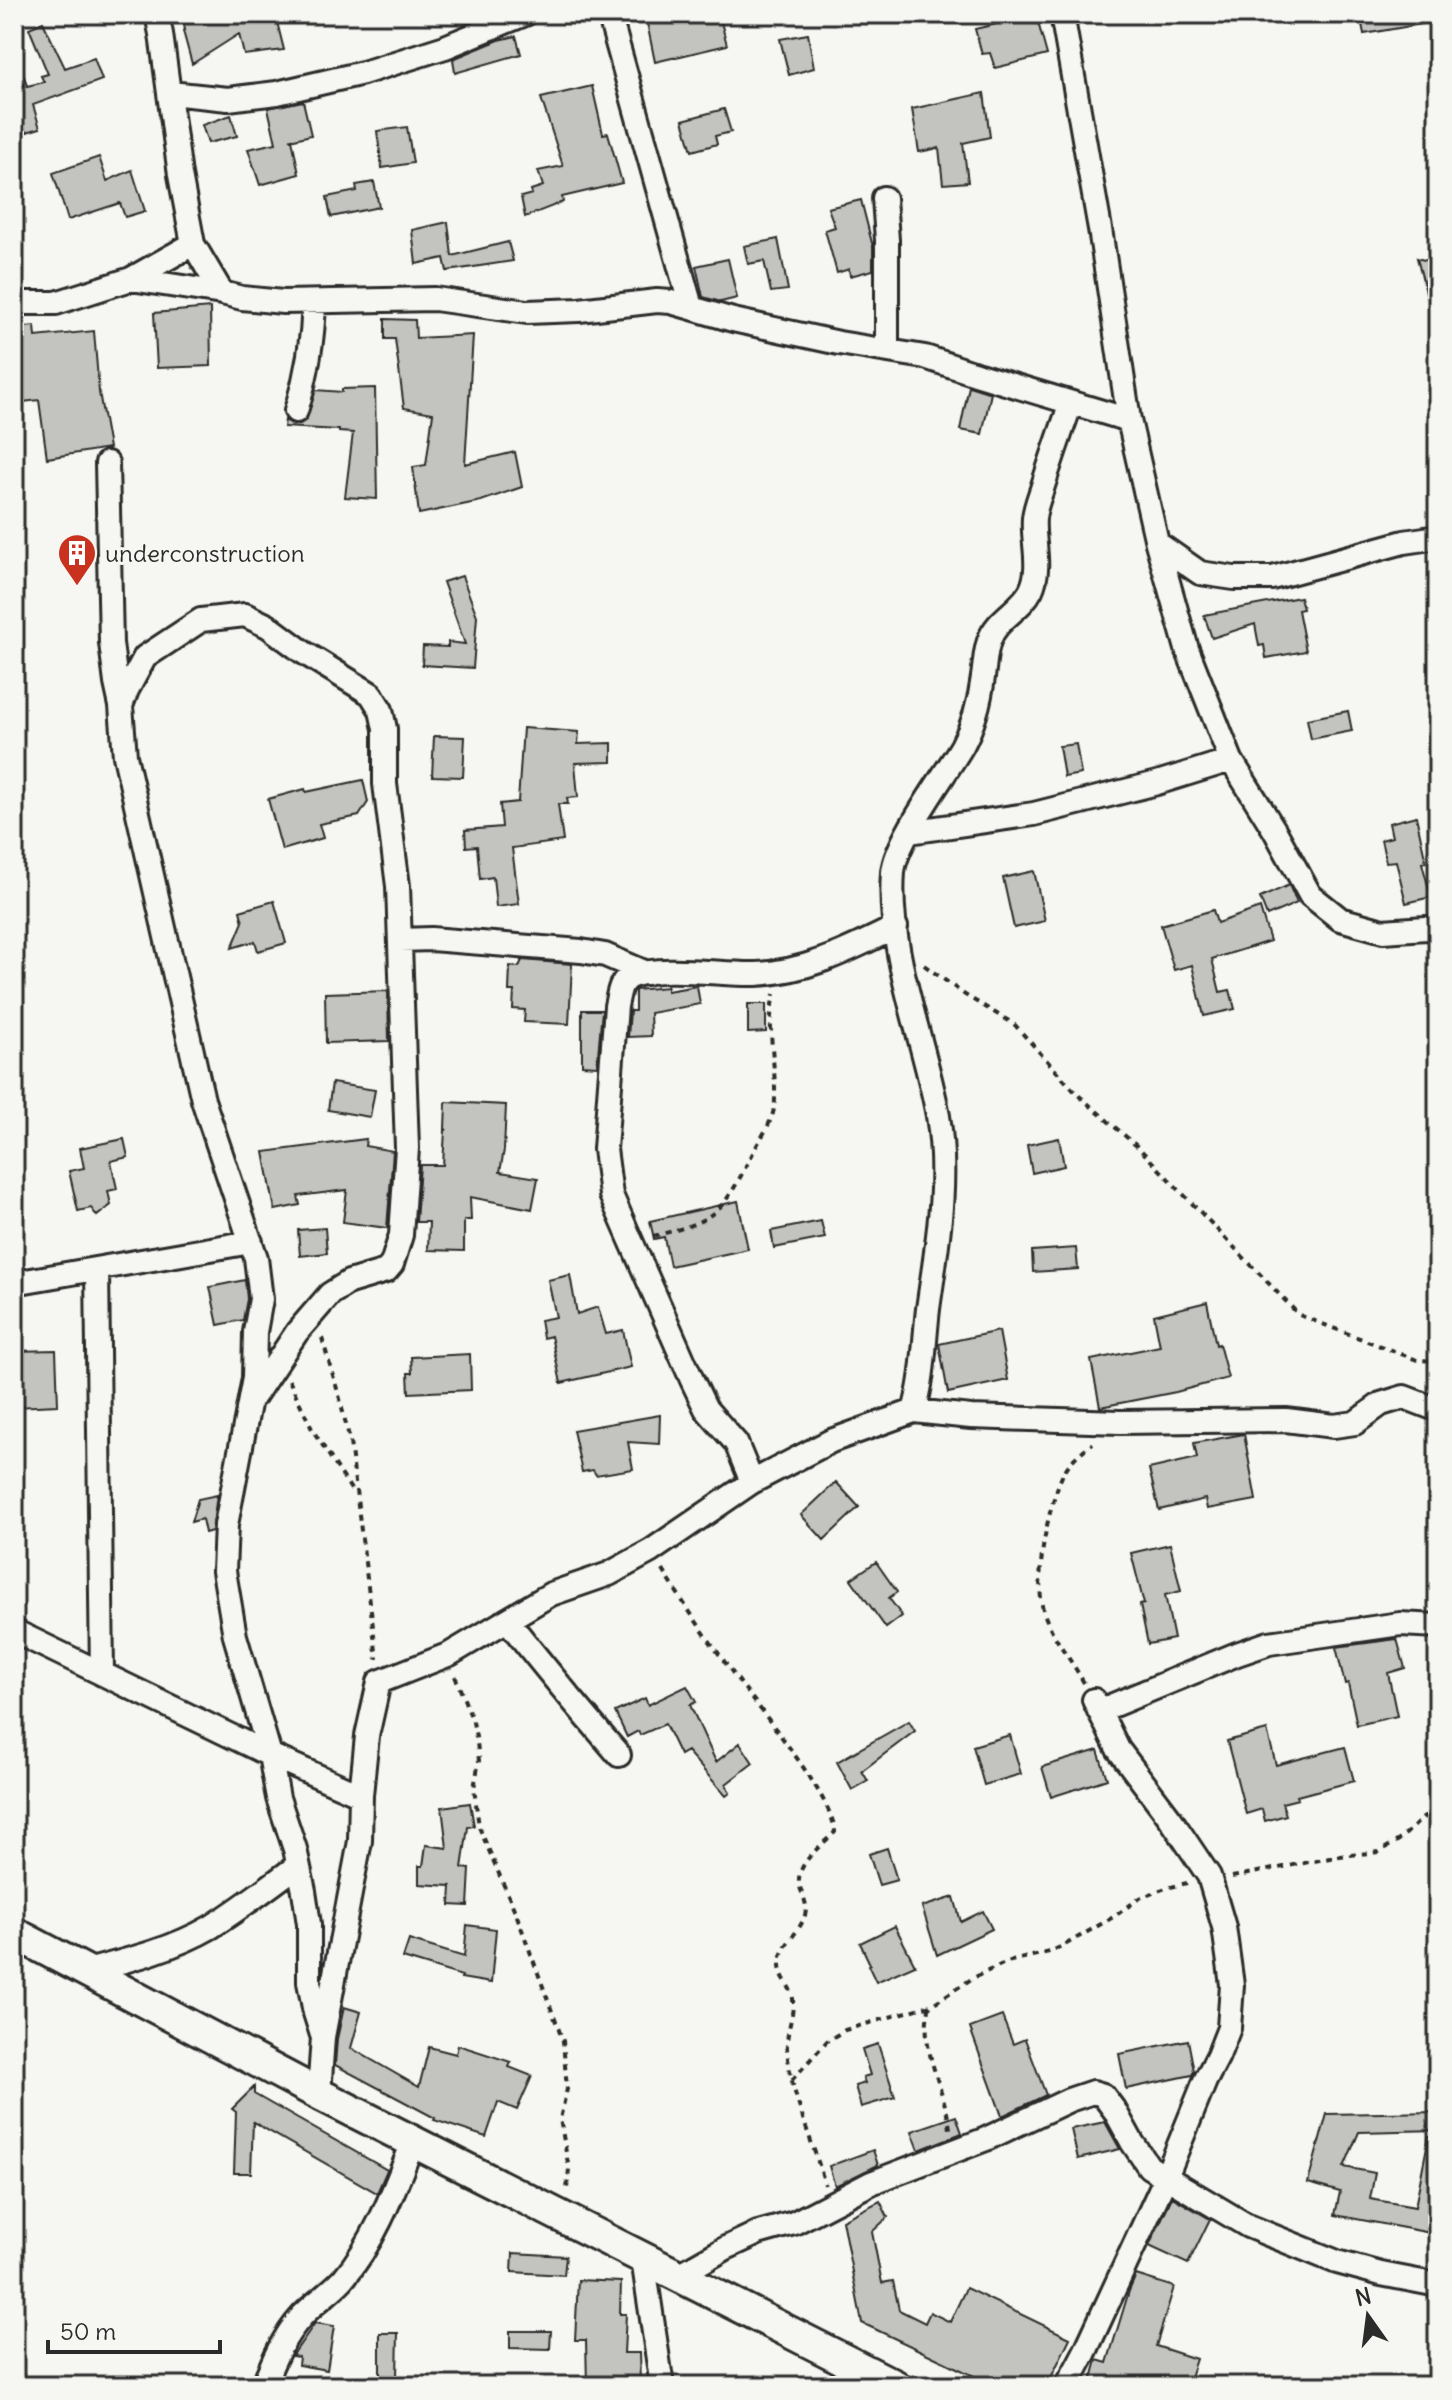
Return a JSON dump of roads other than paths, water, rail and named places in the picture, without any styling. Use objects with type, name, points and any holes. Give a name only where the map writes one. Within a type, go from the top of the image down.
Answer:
[{"type":"street","points":[[157,14],[193,244],[222,293]]},
{"type":"street","points":[[170,93],[228,99],[306,86],[363,73],[445,47],[525,14]]},
{"type":"street","points":[[609,14],[691,307]]},
{"type":"street","points":[[1062,14],[1100,229],[1129,420],[1157,543],[1187,649],[1231,760],[1310,895],[1340,919],[1383,931],[1438,930]]},
{"type":"street","points":[[884,198],[887,349]]},
{"type":"street","points":[[14,303],[56,303],[131,279],[193,244]]},
{"type":"street","points":[[131,279],[283,302],[435,299],[527,312],[671,302],[733,320],[825,340],[925,357],[1129,420]]},
{"type":"street","points":[[296,411],[308,370],[314,302]]},
{"type":"street","points":[[914,1411],[920,1390],[928,1309],[939,1244],[943,1163],[938,1118],[908,994],[898,937],[893,894],[895,857],[964,743],[976,717],[990,637],[1031,589],[1036,563],[1034,516],[1071,403]]},
{"type":"street","points":[[107,463],[111,643],[125,756],[203,1100],[256,1258],[261,1299],[255,1332],[254,1378],[226,1525],[224,1571],[235,1636],[298,1865],[309,1924],[309,1982],[323,2037]]},
{"type":"street","points":[[1157,543],[1200,573],[1234,578],[1272,578],[1404,542],[1438,537]]},
{"type":"street","points":[[121,706],[145,657],[201,620],[245,615],[268,626],[303,652],[371,694],[381,710],[385,729],[385,784],[398,886],[407,1148],[401,1235],[397,1254],[386,1271],[349,1282],[330,1294],[277,1362],[250,1403]]},
{"type":"street","points":[[909,832],[1034,814],[1157,783],[1231,760]]},
{"type":"street","points":[[752,1482],[736,1443],[701,1400],[611,1195],[605,1149],[616,1006],[622,981],[647,973],[757,974],[786,971],[898,937]]},
{"type":"street","points":[[400,940],[431,939],[581,951],[605,955],[647,973]]},
{"type":"street","points":[[14,1283],[251,1242]]},
{"type":"street","points":[[97,1269],[102,1674]]},
{"type":"street","points":[[319,2094],[323,2037],[360,1841],[367,1736],[379,1682],[446,1656],[551,1594],[609,1574],[651,1551],[752,1482],[831,1441],[914,1411],[971,1417],[1120,1422],[1286,1420],[1334,1426],[1355,1423],[1381,1404],[1404,1397],[1438,1410]]},
{"type":"street","points":[[508,1621],[554,1681],[619,1755]]},
{"type":"street","points":[[1067,2386],[1166,2177],[1229,2028],[1232,1985],[1224,1927],[1209,1879],[1170,1818],[1118,1749],[1096,1706],[1269,1643],[1400,1624],[1438,1626]]},
{"type":"street","points":[[14,1631],[270,1755],[361,1795]]},
{"type":"street","points":[[87,1971],[128,1961],[208,1928],[298,1865]]},
{"type":"street","points":[[18,1940],[87,1971],[319,2094],[896,2386]]},
{"type":"street","points":[[677,2276],[726,2248],[758,2233],[794,2223],[871,2183],[986,2139],[1093,2092],[1103,2095],[1115,2111],[1149,2167],[1248,2226],[1337,2262],[1438,2285]]},
{"type":"street","points":[[263,2386],[280,2345],[302,2317],[342,2280],[367,2246],[391,2198],[413,2142]]},
{"type":"street","points":[[643,2259],[662,2386]]},
{"type":"place","name":"underconstruction","points":[[77,587]]}]
